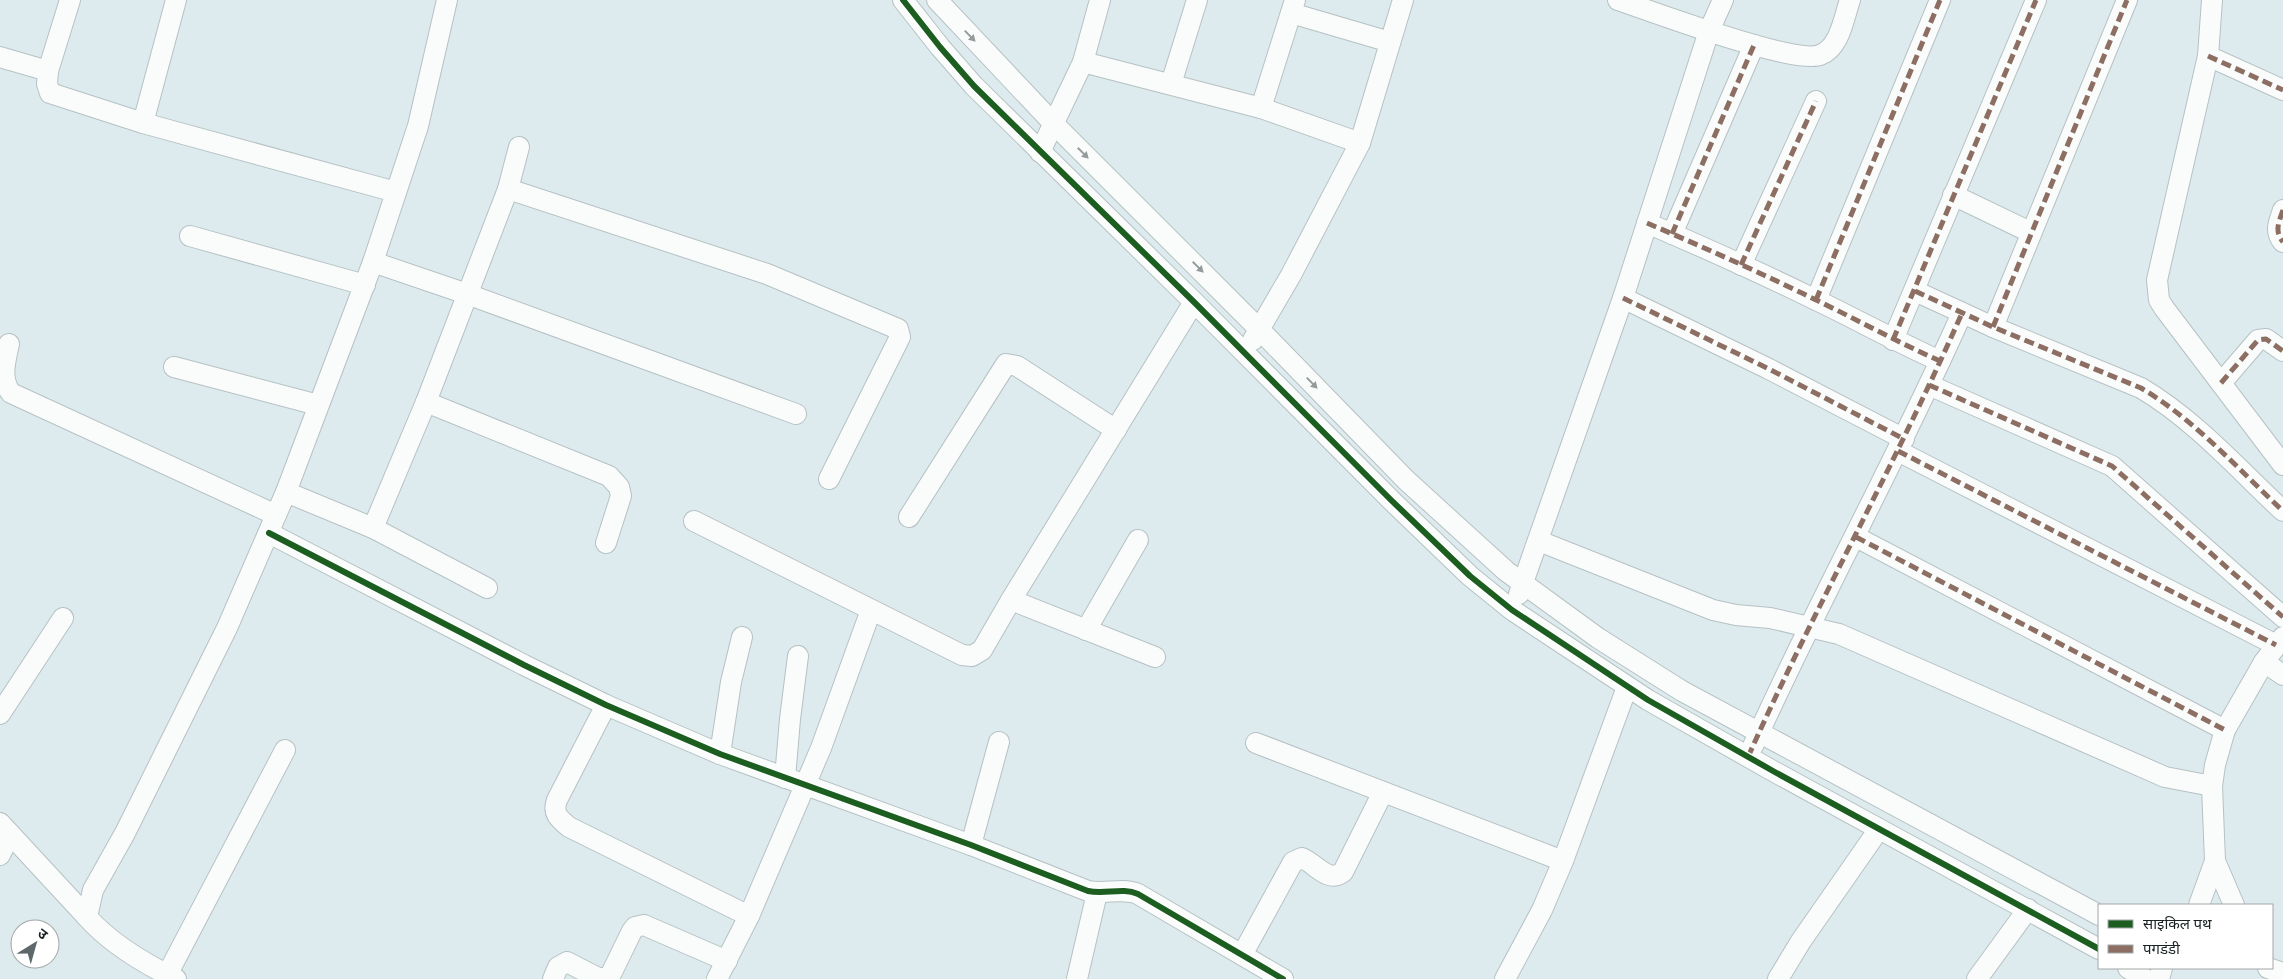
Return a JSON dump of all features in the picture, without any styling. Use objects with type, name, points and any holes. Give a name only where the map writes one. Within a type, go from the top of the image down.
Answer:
[{"type":"street","points":[[70,0],[48,71],[47,84],[50,93],[144,123],[396,192]]},
{"type":"street","points":[[144,123],[176,0]]},
{"type":"street","points":[[87,917],[93,890],[125,833],[227,628],[286,492],[374,262],[418,126],[447,0]]},
{"type":"street","points":[[903,0],[974,86],[1413,521],[1470,576],[1512,610],[1627,687],[1748,757],[2098,948]]},
{"type":"street","points":[[937,0],[1054,124],[1260,330],[1406,480],[1506,571],[1598,638],[1682,691],[2098,914]]},
{"type":"street","points":[[1040,152],[1083,62],[1100,0]]},
{"type":"street","points":[[1171,84],[1197,0]]},
{"type":"street","points":[[1244,352],[1260,330],[1360,143],[1403,0]]},
{"type":"street","points":[[1618,0],[1754,45],[1811,57],[1829,50],[1836,39],[1850,0]]},
{"type":"street","points":[[1512,610],[1539,541],[1623,298],[1709,31],[1723,0]]},
{"type":"street","points":[[1816,300],[1940,0]]},
{"type":"street","points":[[1893,340],[2036,0]]},
{"type":"street","points":[[1993,327],[2030,232],[2127,0]]},
{"type":"street","points":[[2212,0],[2208,56],[2157,280],[2157,291],[2164,308],[2283,465]]},
{"type":"street","points":[[1261,108],[1293,7],[1390,42]]},
{"type":"street","points":[[1672,234],[1754,45]]},
{"type":"street","points":[[2208,56],[2283,90]]},
{"type":"street","points":[[0,57],[48,71]]},
{"type":"street","points":[[1083,62],[1261,108],[1360,143]]},
{"type":"street","points":[[1741,264],[1816,101]]},
{"type":"street","points":[[373,528],[426,402],[508,189],[519,146]]},
{"type":"street","points":[[508,189],[767,274],[898,329],[900,337],[829,479]]},
{"type":"street","points":[[1953,195],[2030,232]]},
{"type":"street","points":[[2283,210],[2277,226],[2279,237],[2283,242]]},
{"type":"street","points":[[1647,223],[1741,264],[1893,340],[1940,361]]},
{"type":"street","points":[[190,236],[365,285]]},
{"type":"street","points":[[374,262],[796,414]]},
{"type":"street","points":[[1915,291],[1993,327],[2141,388],[2187,421],[2283,511]]},
{"type":"street","points":[[1623,298],[1768,369],[1901,445],[2280,641],[2264,662],[2225,730],[2218,751],[2212,786],[2215,861],[2234,904]]},
{"type":"street","points":[[694,521],[962,655],[972,656],[982,650],[1194,302]]},
{"type":"street","points":[[1748,757],[1810,626],[1856,537],[1930,385],[1962,313]]},
{"type":"street","points":[[2221,383],[2258,340],[2266,339],[2283,351]]},
{"type":"street","points":[[9,344],[2,380],[5,387],[11,393],[272,524],[524,665],[606,705],[720,754],[1098,893],[1129,890],[1283,979]]},
{"type":"street","points":[[909,517],[1006,364],[1017,366],[1116,430]]},
{"type":"street","points":[[174,367],[318,405]]},
{"type":"street","points":[[1930,385],[2112,466],[2283,617]]},
{"type":"street","points":[[426,402],[609,476],[619,487],[621,496],[606,542]]},
{"type":"street","points":[[286,492],[373,528],[487,588]]},
{"type":"street","points":[[1856,537],[2225,730]]},
{"type":"street","points":[[1086,630],[1138,540]]},
{"type":"street","points":[[1539,541],[1713,610],[1810,626],[1839,634],[2165,777],[2212,786]]},
{"type":"street","points":[[1011,600],[1155,657]]},
{"type":"street","points":[[717,979],[749,916],[829,729],[871,610]]},
{"type":"street","points":[[0,714],[63,618]]},
{"type":"street","points":[[720,754],[731,682],[742,636]]},
{"type":"street","points":[[785,778],[798,656]]},
{"type":"street","points":[[2264,662],[2283,675]]},
{"type":"street","points":[[1505,979],[1542,910],[1563,860],[1627,687]]},
{"type":"street","points":[[606,705],[555,806],[555,813],[569,828],[749,916]]},
{"type":"street","points":[[971,845],[999,742]]},
{"type":"street","points":[[1256,744],[1563,860]]},
{"type":"street","points":[[5,829],[102,934],[126,951],[172,977],[285,750]]},
{"type":"street","points":[[1242,955],[1293,862],[1302,858],[1328,876],[1339,876],[1343,872],[1383,792]]},
{"type":"street","points":[[0,855],[5,829]]},
{"type":"street","points":[[1778,979],[1801,941],[1879,829]]},
{"type":"street","points":[[2199,904],[2215,861]]},
{"type":"street","points":[[1077,979],[1098,893]]},
{"type":"street","points":[[1977,979],[2028,909]]},
{"type":"street","points":[[553,979],[558,967],[567,962],[598,978],[607,978],[612,974],[632,931],[639,925],[644,925],[727,961]]},
{"type":"street","points":[[2130,969],[2145,979]]},
{"type":"marked path","points":[[1816,300],[1940,0]]},
{"type":"marked path","points":[[1893,340],[2036,0]]},
{"type":"marked path","points":[[1993,327],[2127,0]]},
{"type":"marked path","points":[[1672,234],[1754,45]]},
{"type":"marked path","points":[[2208,56],[2283,90]]},
{"type":"marked path","points":[[1741,265],[1816,101]]},
{"type":"marked path","points":[[2283,210],[2278,230],[2283,242]]},
{"type":"marked path","points":[[1647,223],[1773,279],[1940,361]]},
{"type":"marked path","points":[[1915,291],[1993,327],[2141,388],[2198,430],[2283,511]]},
{"type":"marked path","points":[[1623,298],[1769,369],[1904,439]]},
{"type":"marked path","points":[[1748,757],[1800,645],[1937,369],[1962,313]]},
{"type":"marked path","points":[[2221,383],[2258,340],[2266,339],[2283,351]]},
{"type":"marked path","points":[[1929,385],[2112,466],[2283,617]]},
{"type":"marked path","points":[[1898,451],[2276,645]]},
{"type":"marked path","points":[[1856,537],[2225,730]]},
{"type":"cycle path","points":[[903,0],[974,86],[1194,302],[1391,500],[1470,576],[1512,610],[1648,700],[1773,771],[2098,948]]},
{"type":"cycle path","points":[[269,533],[524,665],[606,705],[720,754],[971,845],[1088,891],[1126,891],[1138,894],[1283,979]]}]
